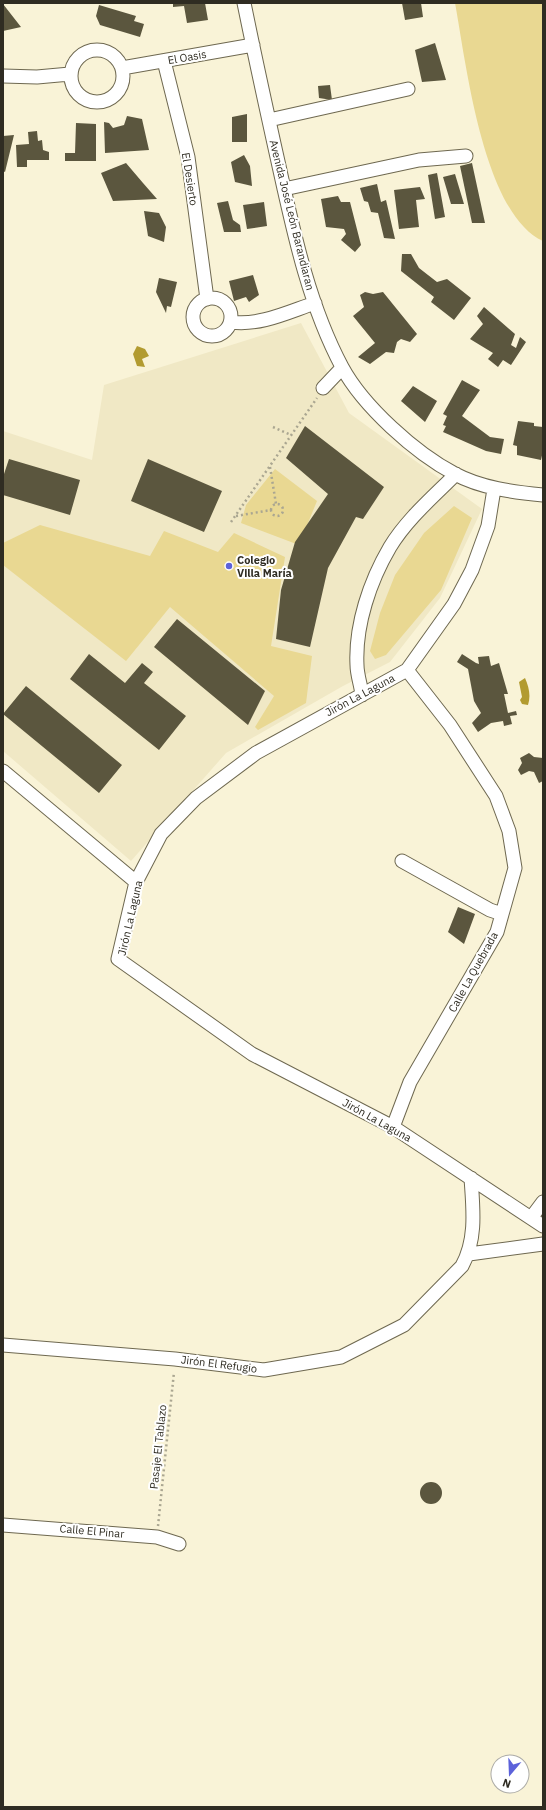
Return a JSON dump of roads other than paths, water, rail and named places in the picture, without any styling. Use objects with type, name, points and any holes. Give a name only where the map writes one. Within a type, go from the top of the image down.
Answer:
[{"type":"street","name":"Avenida José León Barandiaran","points":[[244,3],[284,189],[315,303],[342,368],[368,403],[391,427],[424,454],[456,474],[494,489],[543,495]]},
{"type":"street","name":"El Oasis","points":[[122,68],[253,45]]},
{"type":"street","points":[[98,49],[113,55],[122,68],[123,77],[121,86],[116,94],[109,99],[100,102],[82,98],[72,83],[70,74],[76,59],[82,54],[98,49]]},
{"type":"street","name":"El Desierto","points":[[164,61],[188,157],[207,299]]},
{"type":"street","points":[[3,76],[37,77],[70,74]]},
{"type":"street","points":[[269,120],[408,89]]},
{"type":"street","points":[[284,189],[419,160],[466,156]]},
{"type":"street","points":[[207,299],[218,299],[228,306],[232,317],[231,322],[228,328],[218,336],[204,335],[195,326],[193,313],[196,306],[207,299]]},
{"type":"street","points":[[231,322],[246,324],[263,321],[315,303]]},
{"type":"street","points":[[322,391],[342,368]]},
{"type":"street","points":[[362,695],[357,666],[358,636],[374,580],[391,546],[417,513],[456,474]]},
{"type":"street","name":"Jirón La Laguna","points":[[494,489],[488,526],[472,570],[454,604],[407,670],[256,753],[196,798],[161,834],[136,882],[118,958],[252,1054],[393,1127],[543,1226]]},
{"type":"street","name":"Calle La Quebrada","points":[[393,1127],[410,1082],[497,932],[515,868],[509,831],[496,796],[450,725],[407,670]]},
{"type":"street","points":[[3,771],[136,882]]},
{"type":"street","points":[[402,861],[490,910],[502,914]]},
{"type":"street","name":"Jirón El Refugio","points":[[3,1346],[175,1359],[264,1370],[341,1357],[404,1325],[462,1266],[469,1254],[472,1238],[474,1212],[471,1178]]},
{"type":"street","points":[[531,1218],[543,1202]]},
{"type":"street","points":[[469,1254],[543,1244]]},
{"type":"street","name":"Calle El Pinar","points":[[3,1525],[156,1537],[179,1544]]},
{"type":"place","name":"Colegio Villa María","points":[[229,566]]}]
